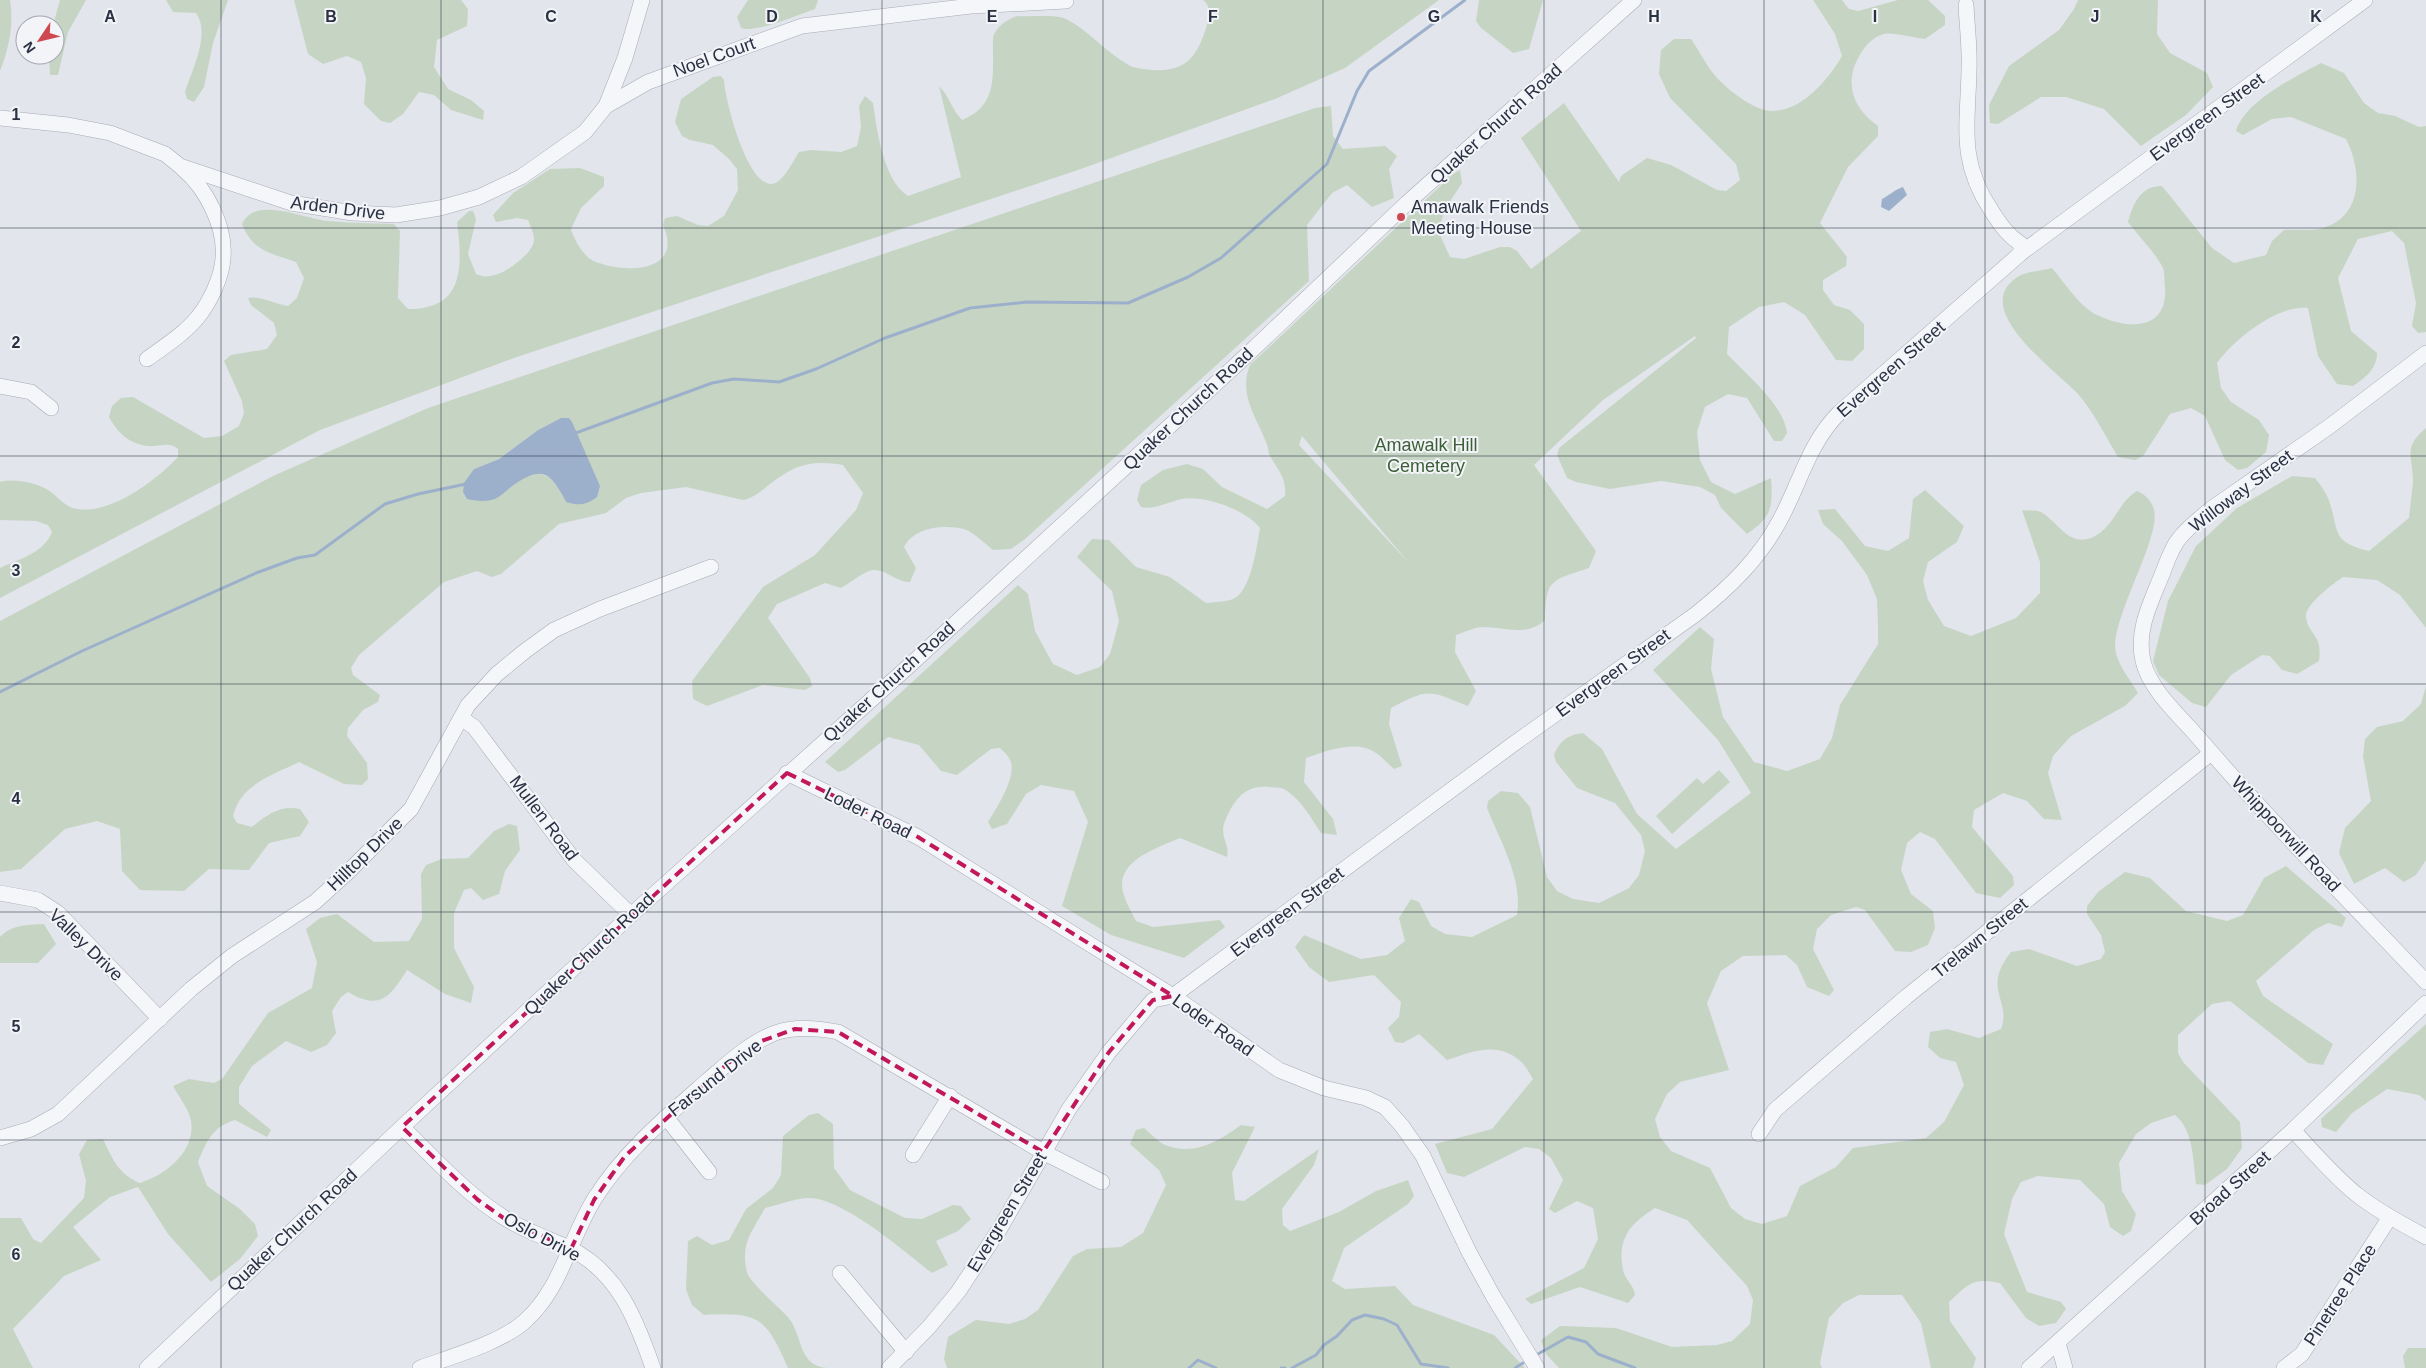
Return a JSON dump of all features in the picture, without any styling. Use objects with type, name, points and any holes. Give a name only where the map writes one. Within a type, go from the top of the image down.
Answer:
[{"type":"street","name":"Arden Drive","points":[[0,118],[68,125],[110,133],[165,154],[180,166],[290,203],[353,213],[396,215],[440,208],[471,199],[521,177],[585,132],[606,106],[625,58],[642,0]]},
{"type":"street","name":"Quaker Church Road","points":[[146,1368],[631,915],[787,773],[910,665],[1156,439],[1407,203],[1634,0]]},
{"type":"street","name":"Evergreen Street","points":[[889,1368],[906,1352],[958,1292],[999,1230],[1069,1109],[1109,1052],[1153,1000],[1173,996],[1505,751],[1696,614],[1730,586],[1758,556],[1780,520],[1814,444],[1824,428],[2021,253],[2365,0]]},
{"type":"street","name":"Noel Court","points":[[606,106],[648,82],[802,26],[971,6],[1066,1]]},
{"type":"street","points":[[1966,5],[1969,69],[1965,133],[1970,168],[1980,193],[2008,235],[2021,244],[2021,253]]},
{"type":"street","points":[[147,359],[178,337],[198,317],[216,286],[224,257],[213,208],[203,191],[180,166]]},
{"type":"street","name":"Willoway Street","points":[[2151,682],[2143,661],[2141,644],[2145,613],[2170,554],[2179,539],[2211,509],[2330,426],[2426,353]]},
{"type":"street","points":[[0,386],[31,392],[51,408]]},
{"type":"street","name":"Hilltop Drive","points":[[0,1138],[31,1129],[58,1114],[191,988],[232,956],[314,902],[411,810],[468,705],[497,674],[554,630],[600,609],[711,567]]},
{"type":"street","name":"Whippoorwill Road","points":[[2151,682],[2211,753],[2426,982]]},
{"type":"street","name":"Mullen Road","points":[[461,718],[474,728],[574,860],[631,915]]},
{"type":"street","name":"Trelawn Street","points":[[1759,1134],[1775,1110],[1906,997],[2211,753]]},
{"type":"street","name":"Loder Road","points":[[787,773],[918,837],[1173,996],[1285,1073],[1324,1088],[1366,1098],[1385,1107],[1394,1116],[1423,1156],[1456,1227],[1493,1296],[1537,1368]]},
{"type":"street","name":"Valley Drive","points":[[0,893],[38,900],[58,913],[160,1019]]},
{"type":"street","name":"Broad Street","points":[[2029,1368],[2293,1130],[2426,1003]]},
{"type":"street","name":"Farsund Drive","points":[[420,1368],[503,1335],[523,1322],[546,1297],[594,1200],[625,1156],[727,1064],[756,1043],[774,1034],[795,1029],[817,1028],[838,1032],[1043,1152],[1102,1182]]},
{"type":"street","points":[[913,1155],[950,1096]]},
{"type":"street","points":[[666,1117],[709,1172]]},
{"type":"street","name":"Oslo Drive","points":[[402,1127],[478,1200],[505,1219],[571,1249],[612,1280],[640,1330],[653,1368]]},
{"type":"street","points":[[2293,1130],[2333,1173],[2357,1194],[2390,1217],[2426,1236]]},
{"type":"street","name":"Pinetree Place","points":[[2284,1368],[2302,1354],[2390,1217]]},
{"type":"street","points":[[840,1273],[906,1352]]},
{"type":"street","points":[[2058,1343],[2065,1368]]},
{"type":"highlighted area","points":[[787,773],[918,837],[1173,996],[1153,1000],[1109,1052],[1043,1152],[838,1032],[795,1029],[756,1043],[727,1064],[625,1156],[594,1200],[571,1249],[505,1219],[478,1200],[402,1127]]},
{"type":"green space","points":[[0,0],[10,0],[11,27],[6,54],[0,71]]},
{"type":"green space","points":[[60,0],[86,0],[68,32],[65,45],[65,15],[56,15]]},
{"type":"green space","points":[[166,0],[228,0],[213,43],[204,87],[194,102],[187,99],[185,92],[199,52],[202,31],[200,21],[196,13],[173,12]]},
{"type":"green space","points":[[294,0],[461,0],[468,9],[467,26],[437,40],[434,67],[448,89],[471,100],[484,111],[483,120],[451,110],[434,95],[419,92],[403,114],[390,123],[381,121],[364,104],[366,78],[361,62],[347,56],[323,64],[308,54]]},
{"type":"green space","points":[[748,0],[818,0],[815,9],[767,26],[748,29],[741,28],[737,17]]},
{"type":"green space","points":[[1203,0],[1439,0],[1345,68],[1275,99],[1078,170],[514,358],[320,430],[0,598],[0,568],[37,550],[52,532],[48,525],[36,521],[0,520],[0,482],[18,481],[38,485],[48,490],[70,507],[84,510],[113,503],[143,487],[157,477],[178,457],[178,449],[171,445],[141,445],[124,436],[109,417],[112,406],[121,398],[133,397],[204,438],[222,436],[239,426],[244,413],[242,401],[224,361],[231,355],[267,349],[277,335],[274,323],[251,305],[248,298],[262,299],[288,306],[297,298],[304,278],[296,262],[257,246],[246,233],[242,224],[248,215],[258,211],[269,210],[328,221],[394,224],[400,231],[398,298],[408,309],[426,307],[440,302],[450,294],[456,283],[460,255],[457,222],[469,211],[473,211],[476,219],[468,254],[476,274],[481,276],[495,275],[519,261],[530,250],[534,237],[528,220],[517,218],[496,222],[493,215],[513,193],[550,169],[580,168],[604,177],[604,186],[581,208],[571,229],[580,248],[587,257],[609,266],[636,268],[649,266],[659,261],[666,252],[667,241],[663,225],[665,218],[677,216],[698,225],[708,226],[724,216],[738,190],[737,169],[729,159],[713,145],[690,140],[682,136],[675,122],[681,99],[713,77],[721,76],[724,80],[728,105],[746,157],[754,171],[763,181],[772,184],[784,176],[799,152],[811,150],[841,152],[857,146],[861,127],[859,106],[865,96],[873,103],[879,140],[887,167],[899,189],[908,196],[961,177],[939,86],[962,120],[974,114],[983,106],[988,96],[993,75],[993,37],[999,27],[1006,22],[1017,16],[1062,17],[1082,29],[1130,66],[1153,70],[1173,69],[1187,62],[1193,56],[1201,41],[1209,15],[1208,7]]},
{"type":"green space","points":[[1479,0],[1543,0],[1529,49],[1513,53],[1481,28],[1476,21]]},
{"type":"green space","name":"Amawalk Hill Cemetery","points":[[1813,0],[1842,0],[1849,9],[1858,11],[1898,0],[1928,0],[1945,16],[1945,25],[1925,39],[1898,34],[1884,34],[1876,37],[1861,53],[1855,63],[1852,74],[1853,93],[1856,102],[1869,119],[1878,126],[1878,136],[1848,167],[1820,223],[1847,257],[1846,266],[1823,280],[1823,290],[1834,305],[1850,310],[1864,324],[1864,349],[1852,361],[1836,360],[1805,315],[1784,302],[1759,307],[1729,327],[1727,354],[1754,380],[1772,401],[1784,422],[1787,433],[1782,441],[1774,441],[1747,398],[1728,394],[1705,407],[1697,432],[1700,460],[1711,482],[1735,494],[1771,478],[1771,504],[1762,522],[1747,534],[1721,508],[1715,495],[1700,487],[1661,481],[1610,489],[1576,482],[1567,478],[1557,455],[1559,448],[1696,338],[1695,336],[1603,400],[1534,465],[1596,551],[1589,568],[1553,583],[1547,596],[1545,620],[1538,625],[1523,630],[1480,627],[1456,635],[1455,652],[1476,691],[1468,706],[1436,694],[1422,694],[1391,708],[1389,724],[1402,766],[1394,769],[1376,753],[1359,747],[1341,748],[1306,758],[1304,782],[1333,819],[1337,835],[1321,833],[1301,803],[1284,789],[1253,788],[1240,796],[1227,816],[1223,828],[1228,853],[1227,857],[1180,838],[1144,855],[1128,868],[1124,876],[1122,889],[1136,921],[1153,927],[1220,920],[1225,927],[1184,958],[1111,935],[1062,906],[1088,822],[1074,791],[1041,785],[1026,794],[1007,824],[992,829],[988,822],[1009,783],[1012,766],[1007,755],[1000,748],[991,749],[957,775],[941,771],[919,745],[888,737],[845,770],[838,772],[825,762],[1018,585],[1028,594],[1035,631],[1053,664],[1077,675],[1100,667],[1110,654],[1119,621],[1112,591],[1077,557],[1092,539],[1109,540],[1136,567],[1170,577],[1206,603],[1230,600],[1239,595],[1249,578],[1255,556],[1260,528],[1254,521],[1224,505],[1202,499],[1182,499],[1156,507],[1141,507],[1137,500],[1141,485],[1163,470],[1187,464],[1203,469],[1222,487],[1267,509],[1285,496],[1283,479],[1269,454],[1267,444],[1253,414],[1247,395],[1247,376],[1250,365],[1453,174],[1460,170],[1462,183],[1447,206],[1440,224],[1441,237],[1450,257],[1464,259],[1500,247],[1510,247],[1517,251],[1531,269],[1581,231],[1521,138],[1564,103],[1619,182],[1621,176],[1647,158],[1671,165],[1717,190],[1726,191],[1740,180],[1736,164],[1670,98],[1659,74],[1661,50],[1674,39],[1691,39],[1711,71],[1724,85],[1758,108],[1772,111],[1783,110],[1804,100],[1822,84],[1842,56],[1835,34]],"holes":[[[1302,436],[1409,563],[1299,445]]]},
{"type":"green space","points":[[2078,0],[2158,0],[2157,34],[2170,53],[2207,73],[2213,87],[2186,115],[2141,146],[2104,109],[2066,97],[2041,97],[1998,124],[1990,123],[1989,105],[2009,66],[2059,30]]},
{"type":"green space","points":[[2321,63],[2344,73],[2364,103],[2378,113],[2395,116],[2419,127],[2426,126],[2426,332],[2418,333],[2412,326],[2416,303],[2404,243],[2392,231],[2358,239],[2338,278],[2351,331],[2377,353],[2375,364],[2366,376],[2353,386],[2337,384],[2318,356],[2308,308],[2296,308],[2283,312],[2257,325],[2245,334],[2217,363],[2221,388],[2231,402],[2259,420],[2269,435],[2266,452],[2247,468],[2238,470],[2225,460],[2205,416],[2191,408],[2170,414],[2143,456],[2135,460],[2118,457],[2083,400],[2035,354],[2008,320],[2003,304],[2006,289],[2023,274],[2052,268],[2078,300],[2097,315],[2121,323],[2133,324],[2144,323],[2153,319],[2160,312],[2164,301],[2164,270],[2128,222],[2132,209],[2139,197],[2148,189],[2154,187],[2162,186],[2212,248],[2234,263],[2266,255],[2272,241],[2284,230],[2315,230],[2333,224],[2344,215],[2351,205],[2355,193],[2357,179],[2355,166],[2352,152],[2346,139],[2291,117],[2272,119],[2243,135],[2236,131],[2241,120],[2260,100],[2285,83]]},
{"type":"green space","points":[[50,65],[60,65],[58,75],[50,75]]},
{"type":"green space","points":[[1331,106],[1333,136],[1343,149],[1385,146],[1397,156],[1389,169],[1394,198],[1372,207],[1347,185],[1332,193],[1307,225],[1309,281],[1025,539],[1011,549],[993,550],[975,535],[964,529],[939,527],[930,529],[915,535],[904,547],[916,568],[910,582],[905,582],[874,570],[865,573],[841,588],[825,583],[777,604],[768,618],[810,678],[812,686],[805,690],[763,685],[707,706],[693,699],[692,681],[763,587],[815,555],[856,510],[863,493],[843,465],[822,463],[804,465],[779,477],[754,496],[743,500],[686,487],[641,493],[626,498],[606,513],[559,524],[501,574],[492,577],[477,571],[444,582],[359,655],[351,668],[353,675],[380,695],[378,702],[363,710],[348,728],[347,736],[367,763],[368,779],[362,785],[344,784],[299,762],[259,782],[243,796],[237,805],[233,816],[237,823],[252,827],[274,812],[286,808],[300,809],[309,822],[300,836],[269,843],[249,870],[209,869],[184,891],[140,890],[122,871],[120,829],[97,821],[65,829],[21,869],[0,872],[0,621],[273,476],[428,408],[1315,108]],"holes":[[[561,418],[566,502],[554,479],[538,473],[525,477],[474,469],[499,459],[538,430]]]},
{"type":"green space","points":[[2426,428],[2426,628],[2400,595],[2377,580],[2343,577],[2320,595],[2307,612],[2307,623],[2319,645],[2319,661],[2297,674],[2282,670],[2270,656],[2262,655],[2231,675],[2206,707],[2192,703],[2159,675],[2153,661],[2168,601],[2196,546],[2237,508],[2292,476],[2315,478],[2328,498],[2338,533],[2347,543],[2369,551],[2409,518],[2413,482],[2411,447]]},
{"type":"green space","points":[[1925,490],[1964,526],[1957,542],[1928,562],[1923,581],[1928,600],[1944,626],[1971,636],[2016,618],[2040,593],[2040,562],[2022,510],[2038,511],[2065,533],[2081,540],[2101,532],[2131,495],[2137,491],[2143,494],[2153,507],[2154,522],[2151,537],[2122,613],[2115,645],[2117,658],[2138,693],[2125,706],[2071,736],[2053,756],[2048,773],[2062,820],[2044,819],[2027,801],[2003,793],[1974,810],[1972,827],[2013,876],[2014,885],[2000,898],[1976,893],[1935,839],[1920,832],[1907,843],[1901,870],[1911,894],[1933,911],[1935,928],[1928,945],[1911,952],[1895,951],[1865,910],[1856,907],[1831,915],[1817,929],[1813,949],[1834,990],[1829,996],[1807,987],[1797,965],[1786,955],[1743,956],[1721,971],[1707,1003],[1729,1070],[1680,1082],[1667,1094],[1655,1119],[1660,1137],[1671,1151],[1710,1168],[1731,1208],[1745,1219],[1762,1224],[1787,1216],[1800,1186],[1836,1167],[1853,1148],[1926,1138],[1944,1122],[1964,1085],[1956,1062],[1940,1058],[1928,1047],[1930,1032],[1947,1029],[1979,1038],[2001,1029],[2003,1010],[1999,994],[1998,976],[2002,965],[2011,952],[2029,949],[2077,966],[2101,959],[2105,952],[2101,935],[2087,914],[2087,906],[2098,892],[2125,872],[2150,878],[2186,911],[2227,921],[2243,915],[2264,878],[2286,866],[2346,918],[2342,927],[2328,923],[2314,930],[2256,981],[2263,996],[2333,1044],[2323,1065],[2308,1063],[2230,1001],[2212,1004],[2178,1035],[2178,1053],[2183,1062],[2240,1122],[2242,1148],[2227,1169],[2205,1185],[2196,1184],[2192,1147],[2186,1129],[2175,1115],[2151,1123],[2136,1134],[2119,1163],[2122,1191],[2136,1214],[2131,1231],[2123,1236],[2110,1227],[2104,1204],[2080,1180],[2038,1176],[2021,1182],[2012,1199],[2004,1234],[2027,1292],[2061,1302],[2066,1309],[2056,1323],[2039,1326],[2026,1318],[2000,1283],[1983,1281],[1966,1286],[1949,1302],[1950,1321],[1976,1358],[1973,1368],[1931,1368],[1921,1323],[1902,1295],[1859,1295],[1843,1303],[1829,1318],[1820,1363],[1822,1368],[1559,1368],[1546,1354],[1541,1340],[1560,1326],[1616,1328],[1672,1347],[1717,1345],[1732,1341],[1750,1324],[1753,1300],[1747,1286],[1687,1220],[1655,1208],[1632,1226],[1624,1241],[1622,1249],[1623,1270],[1635,1295],[1628,1303],[1580,1287],[1531,1304],[1525,1299],[1584,1268],[1598,1239],[1593,1208],[1577,1201],[1555,1213],[1549,1209],[1563,1180],[1551,1158],[1539,1149],[1525,1147],[1464,1177],[1447,1173],[1435,1144],[1492,1129],[1533,1079],[1527,1069],[1510,1054],[1501,1051],[1474,1051],[1447,1060],[1419,1034],[1403,1043],[1395,1042],[1388,1028],[1399,1017],[1401,1002],[1374,975],[1329,982],[1309,967],[1295,947],[1304,935],[1361,959],[1387,955],[1405,941],[1399,918],[1411,899],[1419,902],[1431,926],[1445,934],[1472,937],[1517,915],[1518,901],[1514,874],[1487,808],[1488,801],[1501,791],[1518,793],[1530,807],[1547,877],[1557,891],[1573,899],[1599,903],[1629,888],[1639,875],[1645,851],[1641,835],[1615,803],[1577,788],[1556,762],[1554,755],[1559,746],[1565,739],[1573,735],[1583,733],[1602,749],[1637,814],[1676,849],[1751,793],[1718,740],[1653,670],[1700,627],[1714,639],[1711,669],[1723,717],[1754,762],[1787,771],[1820,759],[1832,738],[1840,705],[1878,644],[1878,625],[1877,599],[1867,575],[1842,541],[1823,524],[1818,510],[1835,509],[1865,546],[1888,551],[1909,538],[1913,499]]},
{"type":"green space","points":[[2426,686],[2426,860],[2416,875],[2404,882],[2385,868],[2354,884],[2339,853],[2345,828],[2371,801],[2363,756],[2365,739],[2377,727],[2403,721],[2421,704]]},
{"type":"green space","points":[[1719,770],[1730,782],[1672,834],[1656,816],[1697,778],[1703,784]]},
{"type":"green space","points":[[509,824],[517,826],[520,850],[505,871],[499,894],[483,900],[471,888],[464,890],[454,913],[454,948],[474,987],[471,1003],[445,994],[407,970],[389,994],[376,1001],[359,998],[348,992],[341,997],[332,1011],[336,1033],[327,1045],[311,1052],[286,1041],[252,1066],[239,1087],[239,1104],[271,1130],[267,1137],[235,1120],[227,1123],[211,1136],[198,1162],[207,1186],[240,1209],[255,1224],[258,1236],[240,1259],[211,1282],[168,1234],[138,1187],[110,1197],[73,1227],[101,1260],[64,1276],[13,1329],[33,1368],[0,1368],[0,1218],[21,1218],[33,1239],[41,1243],[84,1198],[86,1181],[79,1154],[87,1140],[103,1139],[121,1171],[140,1183],[169,1168],[184,1152],[191,1132],[191,1121],[188,1112],[173,1086],[189,1079],[214,1083],[222,1079],[268,1013],[312,988],[317,962],[306,929],[320,918],[337,914],[374,942],[409,941],[422,919],[421,874],[426,865],[442,859],[468,858],[494,831]]},
{"type":"green space","points":[[44,924],[56,944],[38,963],[0,963],[0,937],[15,927]]},
{"type":"green space","points":[[2426,1024],[2426,1101],[2419,1095],[2387,1089],[2352,1113],[2336,1132],[2322,1127],[2321,1119]]},
{"type":"green space","points":[[818,1113],[833,1124],[834,1168],[850,1190],[905,1218],[922,1219],[953,1205],[961,1206],[971,1219],[958,1231],[936,1241],[948,1265],[932,1273],[872,1227],[837,1206],[821,1200],[807,1198],[765,1208],[746,1246],[745,1262],[747,1272],[759,1288],[788,1317],[797,1333],[802,1349],[811,1362],[817,1366],[827,1368],[788,1368],[767,1328],[759,1322],[749,1317],[738,1315],[704,1315],[692,1305],[686,1289],[688,1241],[697,1236],[712,1245],[729,1240],[746,1209],[773,1188],[781,1175],[783,1136],[809,1115]]},
{"type":"green space","points":[[1241,1125],[1255,1127],[1232,1173],[1235,1200],[1244,1201],[1319,1149],[1314,1165],[1282,1209],[1283,1225],[1290,1231],[1339,1212],[1376,1191],[1408,1180],[1414,1196],[1408,1204],[1344,1248],[1332,1281],[1345,1289],[1395,1286],[1413,1305],[1494,1335],[1525,1368],[947,1368],[944,1359],[948,1337],[976,1320],[1009,1324],[1025,1319],[1038,1310],[1073,1256],[1087,1249],[1121,1247],[1143,1233],[1166,1185],[1159,1170],[1130,1144],[1136,1130],[1144,1128],[1165,1145],[1186,1149],[1205,1146]]},
{"type":"green space","points":[[2408,1348],[2426,1348],[2426,1368],[2405,1368],[2403,1356]]},
{"type":"water","points":[[1903,187],[1907,195],[1889,211],[1881,207],[1882,199]]},
{"type":"water","points":[[561,418],[569,418],[572,422],[600,486],[597,497],[583,504],[566,502],[550,478],[538,474],[522,480],[495,499],[481,501],[467,499],[463,492],[464,483],[474,469],[499,459],[538,430]]},
{"type":"waterway","points":[[573,434],[712,383],[734,379],[779,382],[816,369],[885,338],[970,308],[1027,302],[1128,303],[1188,277],[1221,258],[1327,164],[1357,91],[1369,71],[1465,0]]},
{"type":"waterway","points":[[0,692],[82,651],[256,573],[297,558],[315,555],[385,504],[418,494],[466,484]]},
{"type":"waterway","points":[[1292,1368],[1316,1355],[1324,1345],[1337,1336],[1352,1320],[1365,1315],[1384,1319],[1397,1325],[1421,1364],[1448,1368]]},
{"type":"waterway","points":[[1538,1354],[1568,1337],[1586,1342],[1598,1354],[1635,1368]]},
{"type":"waterway","points":[[1189,1368],[1198,1360],[1216,1368]]},
{"type":"waterway","points":[[1515,1368],[1523,1363]]},
{"type":"place","name":"Amawalk Friends Meeting House","points":[[1401,217]]}]
